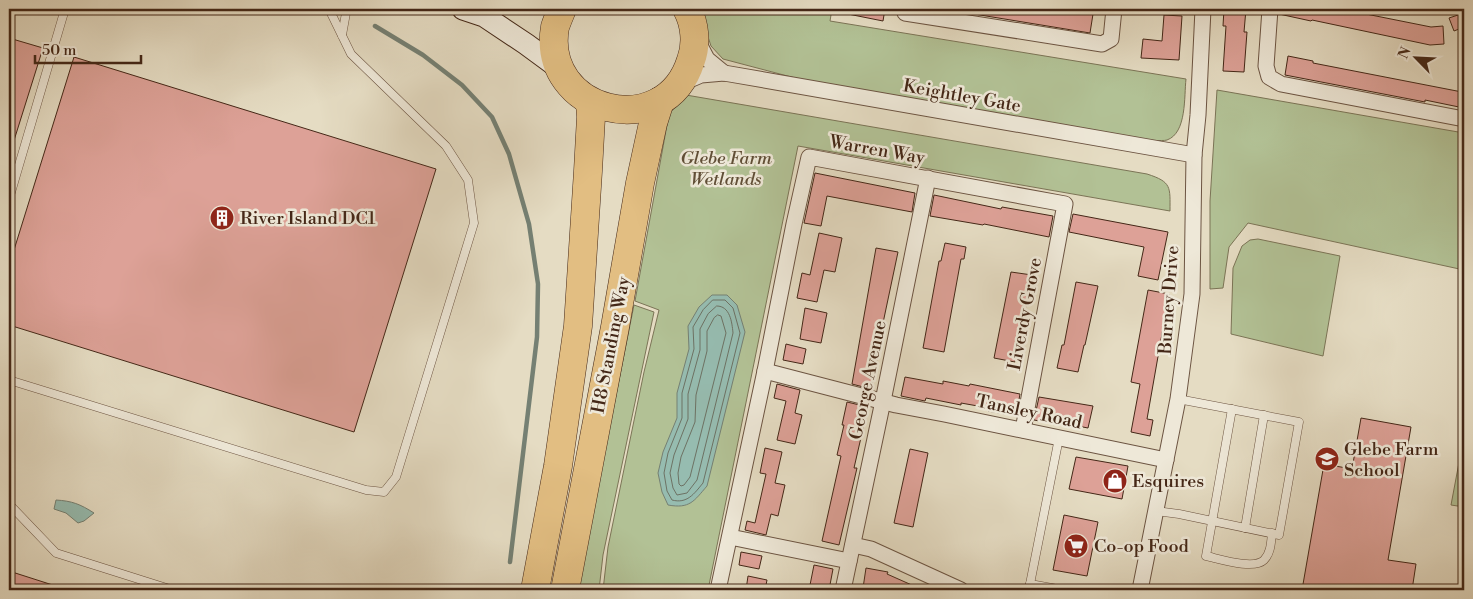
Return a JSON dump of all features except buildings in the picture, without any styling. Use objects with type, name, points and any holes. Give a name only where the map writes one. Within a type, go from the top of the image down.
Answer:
[{"type":"highway","points":[[562,9],[556,26],[554,48],[560,69],[572,88],[590,110],[656,112],[680,84],[694,53],[695,36],[687,9]]},
{"type":"highway","name":"H8 Standing Way","points":[[535,590],[558,466],[578,326],[590,110]]},
{"type":"highway","name":"H8 Standing Way","points":[[565,590],[640,183],[656,112]]},
{"type":"street","points":[[463,9],[484,16],[560,69]]},
{"type":"street","points":[[906,9],[905,13],[1102,44],[1111,39],[1114,9]]},
{"type":"street","name":"Burney Drive","points":[[1140,590],[1178,399],[1192,294],[1194,155],[1204,9]]},
{"type":"street","points":[[1270,9],[1266,66],[1270,77],[1281,84],[1464,119]]},
{"type":"street","points":[[695,36],[708,59],[724,73]]},
{"type":"street","name":"Keightley Gate","points":[[680,84],[701,75],[724,73],[1194,155]]},
{"type":"street","name":"Warren Way","points":[[718,590],[809,156],[1065,204]]},
{"type":"street","name":"George Avenue","points":[[843,590],[884,401],[928,178]]},
{"type":"street","name":"Liverdy Grove","points":[[1022,430],[1065,204]]},
{"type":"street","points":[[765,372],[884,401]]},
{"type":"street","name":"Tansley Road","points":[[884,401],[1166,460]]},
{"type":"street","points":[[730,537],[849,561]]},
{"type":"street","points":[[853,545],[871,549],[961,590]]},
{"type":"lane","points":[[9,199],[65,9]]},
{"type":"lane","points":[[9,380],[366,490],[384,492],[396,478],[474,223],[468,180],[446,146],[351,54],[328,9]]},
{"type":"lane","points":[[342,37],[348,9]]},
{"type":"lane","points":[[1156,511],[1279,535],[1299,422],[1178,399]]},
{"type":"lane","points":[[1232,409],[1206,556],[1251,565],[1264,561],[1270,552],[1272,534]]},
{"type":"lane","points":[[1245,528],[1264,415]]},
{"type":"lane","points":[[1059,438],[1029,587],[1062,590]]},
{"type":"lane","points":[[9,504],[56,553],[173,590]]},
{"type":"green space","points":[[699,9],[832,9],[830,21],[1186,79],[1181,122],[1173,136],[1167,140],[1155,141],[814,83],[723,59],[711,46]]},
{"type":"green space","points":[[1217,90],[1464,133],[1464,270],[1248,223],[1229,247],[1223,288],[1210,289],[1210,201]]},
{"type":"green space","name":"Glebe Farm Wetlands","points":[[686,95],[1147,174],[1161,180],[1168,186],[1170,211],[798,146],[708,590],[603,590],[608,547],[644,372],[659,310],[635,301],[669,114]]},
{"type":"green space","points":[[1258,239],[1340,256],[1323,356],[1231,334],[1233,268],[1242,246],[1250,240]]},
{"type":"green space","points":[[634,305],[654,312],[603,555],[599,590],[577,590]]},
{"type":"green space","points":[[1464,436],[1464,507],[1451,505]]},
{"type":"water","points":[[712,295],[727,295],[737,305],[745,332],[707,486],[699,496],[687,505],[668,505],[662,492],[658,473],[663,452],[677,418],[677,393],[689,349],[688,326],[699,307]]},
{"type":"water","points":[[56,500],[76,504],[94,513],[78,523],[66,513],[54,509]]},
{"type":"waterway","points":[[375,26],[423,55],[462,85],[492,117],[509,154],[529,224],[538,284],[537,337],[510,562]]},
{"type":"place","name":"River Island DC1","points":[[222,218]]},
{"type":"place","name":"Glebe Farm School","points":[[1327,459]]},
{"type":"place","name":"Esquires","points":[[1115,481]]},
{"type":"place","name":"Co-op Food","points":[[1076,546]]}]
